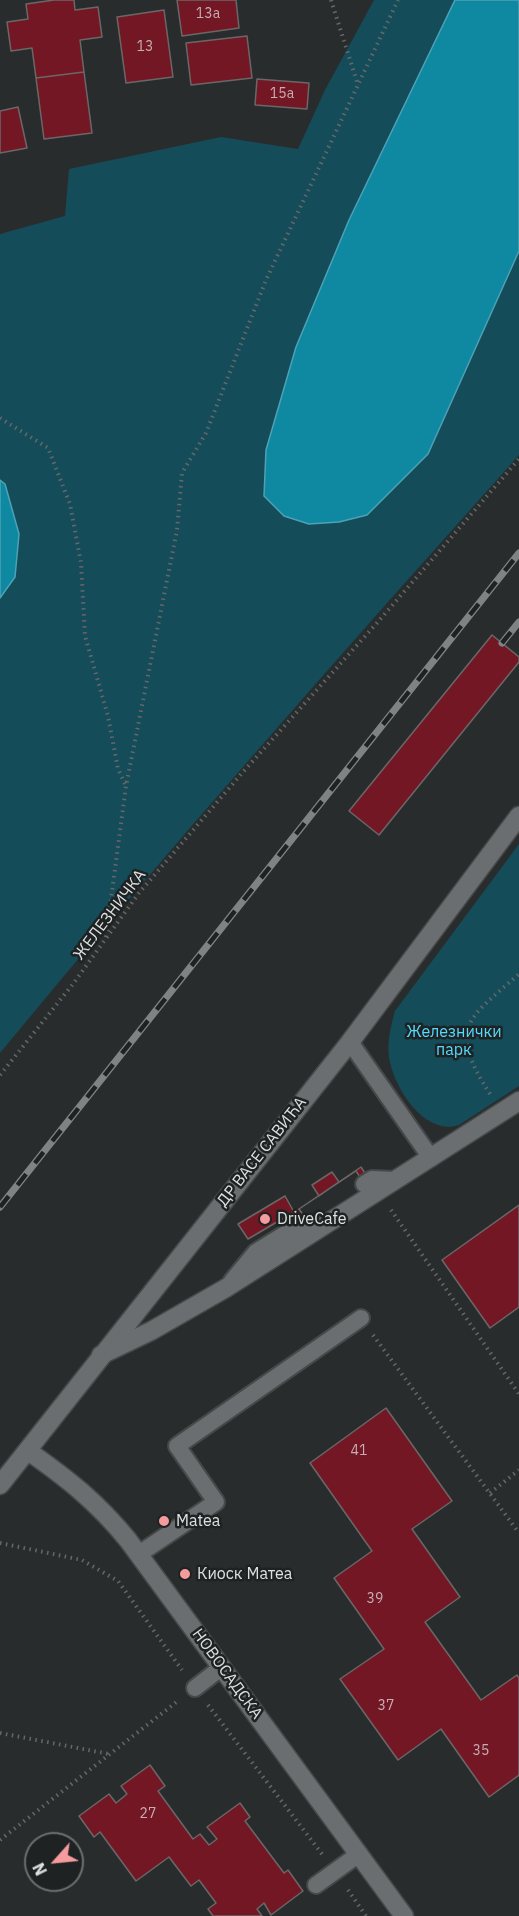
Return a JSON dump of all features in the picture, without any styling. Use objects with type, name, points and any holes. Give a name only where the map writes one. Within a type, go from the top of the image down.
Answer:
[{"type":"street","name":"ДР ВАСЕ САВИЋА","points":[[0,1485],[350,1042],[519,816]]},
{"type":"street","points":[[101,1355],[151,1331],[226,1288],[371,1187],[395,1180],[519,1101]]},
{"type":"street","name":"НОВОСАДСКА","points":[[28,1451],[65,1476],[90,1497],[140,1554],[404,1916]]},
{"type":"lane","points":[[350,1042],[431,1158]]},
{"type":"lane","points":[[226,1288],[256,1252],[301,1224]]},
{"type":"lane","points":[[140,1554],[216,1502],[177,1446],[361,1318]]},
{"type":"lane","points":[[195,1688],[222,1667]]},
{"type":"lane","points":[[316,1885],[359,1854]]},
{"type":"path","points":[[331,0],[358,85]]},
{"type":"path","points":[[106,937],[126,786],[177,530],[182,473],[206,433],[266,280],[398,0]]},
{"type":"path","points":[[0,418],[48,448],[70,504],[81,562],[86,636],[108,716],[118,769],[126,786]]},
{"type":"path","name":"ЖЕЛЕЗНИЧКА","points":[[0,1075],[73,984],[139,893],[519,459]]},
{"type":"path","points":[[501,1112],[475,1071],[467,1049],[467,1030],[474,1013],[519,974]]},
{"type":"path","points":[[371,1187],[519,1394]]},
{"type":"path","points":[[361,1318],[519,1533]]},
{"type":"path","points":[[490,1493],[519,1470]]},
{"type":"path","points":[[0,1840],[195,1688]]},
{"type":"path","points":[[0,1732],[110,1754]]},
{"type":"green space","points":[[374,0],[519,0],[519,455],[192,826],[0,1053],[0,598],[15,577],[5,484],[0,480],[0,234],[65,216],[69,169],[221,137],[298,149],[325,90]]},
{"type":"green space","name":"Железнички парк","points":[[519,844],[519,1086],[459,1125],[446,1127],[434,1124],[412,1106],[392,1069],[389,1045],[395,1011]]},
{"type":"shaded area","points":[[455,0],[519,0],[519,251],[428,454],[367,515],[339,522],[309,524],[284,516],[264,496],[266,450],[296,347],[349,220]]},
{"type":"shaded area","points":[[0,480],[5,484],[19,534],[15,577],[0,598]]},
{"type":"building","points":[[74,0],[75,10],[98,7],[102,37],[80,40],[84,72],[36,78],[32,48],[11,51],[7,22],[28,19],[26,4]]},
{"type":"building","points":[[177,0],[236,0],[239,28],[182,36]]},
{"type":"building","points":[[164,10],[173,77],[126,83],[117,17]]},
{"type":"building","points":[[247,36],[252,78],[191,85],[186,43]]},
{"type":"building","points":[[84,72],[92,133],[44,139],[36,78]]},
{"type":"building","points":[[257,79],[309,83],[307,109],[255,105]]},
{"type":"building","points":[[18,107],[27,148],[0,153],[0,111]]},
{"type":"building","points":[[492,635],[519,657],[519,662],[379,835],[349,811]]},
{"type":"building","points":[[361,1167],[372,1184],[311,1226],[299,1209]]},
{"type":"building","points":[[356,1171],[367,1188],[305,1229],[293,1213]]},
{"type":"building","points":[[332,1172],[339,1182],[319,1196],[312,1185]]},
{"type":"building","points":[[285,1196],[294,1212],[248,1239],[238,1224]]},
{"type":"building","points":[[519,1205],[519,1307],[490,1328],[442,1260]]},
{"type":"building","points":[[386,1408],[452,1501],[412,1529],[460,1597],[425,1622],[481,1700],[517,1675],[519,1678],[519,1775],[489,1797],[441,1729],[398,1760],[340,1679],[384,1649],[334,1578],[372,1551],[310,1463]]},
{"type":"building","points":[[150,1765],[165,1786],[158,1791],[193,1839],[200,1834],[209,1845],[217,1839],[207,1827],[240,1803],[250,1817],[245,1821],[284,1873],[288,1870],[303,1891],[271,1915],[264,1903],[257,1909],[262,1916],[213,1916],[208,1909],[216,1903],[199,1880],[191,1886],[169,1857],[136,1881],[100,1832],[94,1837],[79,1816],[109,1794],[116,1803],[127,1794],[121,1786]]},
{"type":"railway","points":[[0,1207],[519,553]]},
{"type":"railway","points":[[502,643],[519,622]]},
{"type":"place","name":"DriveCafe","points":[[265,1219]]},
{"type":"place","name":"Matea","points":[[164,1521]]},
{"type":"place","name":"Киоск Матеа","points":[[185,1574]]}]
